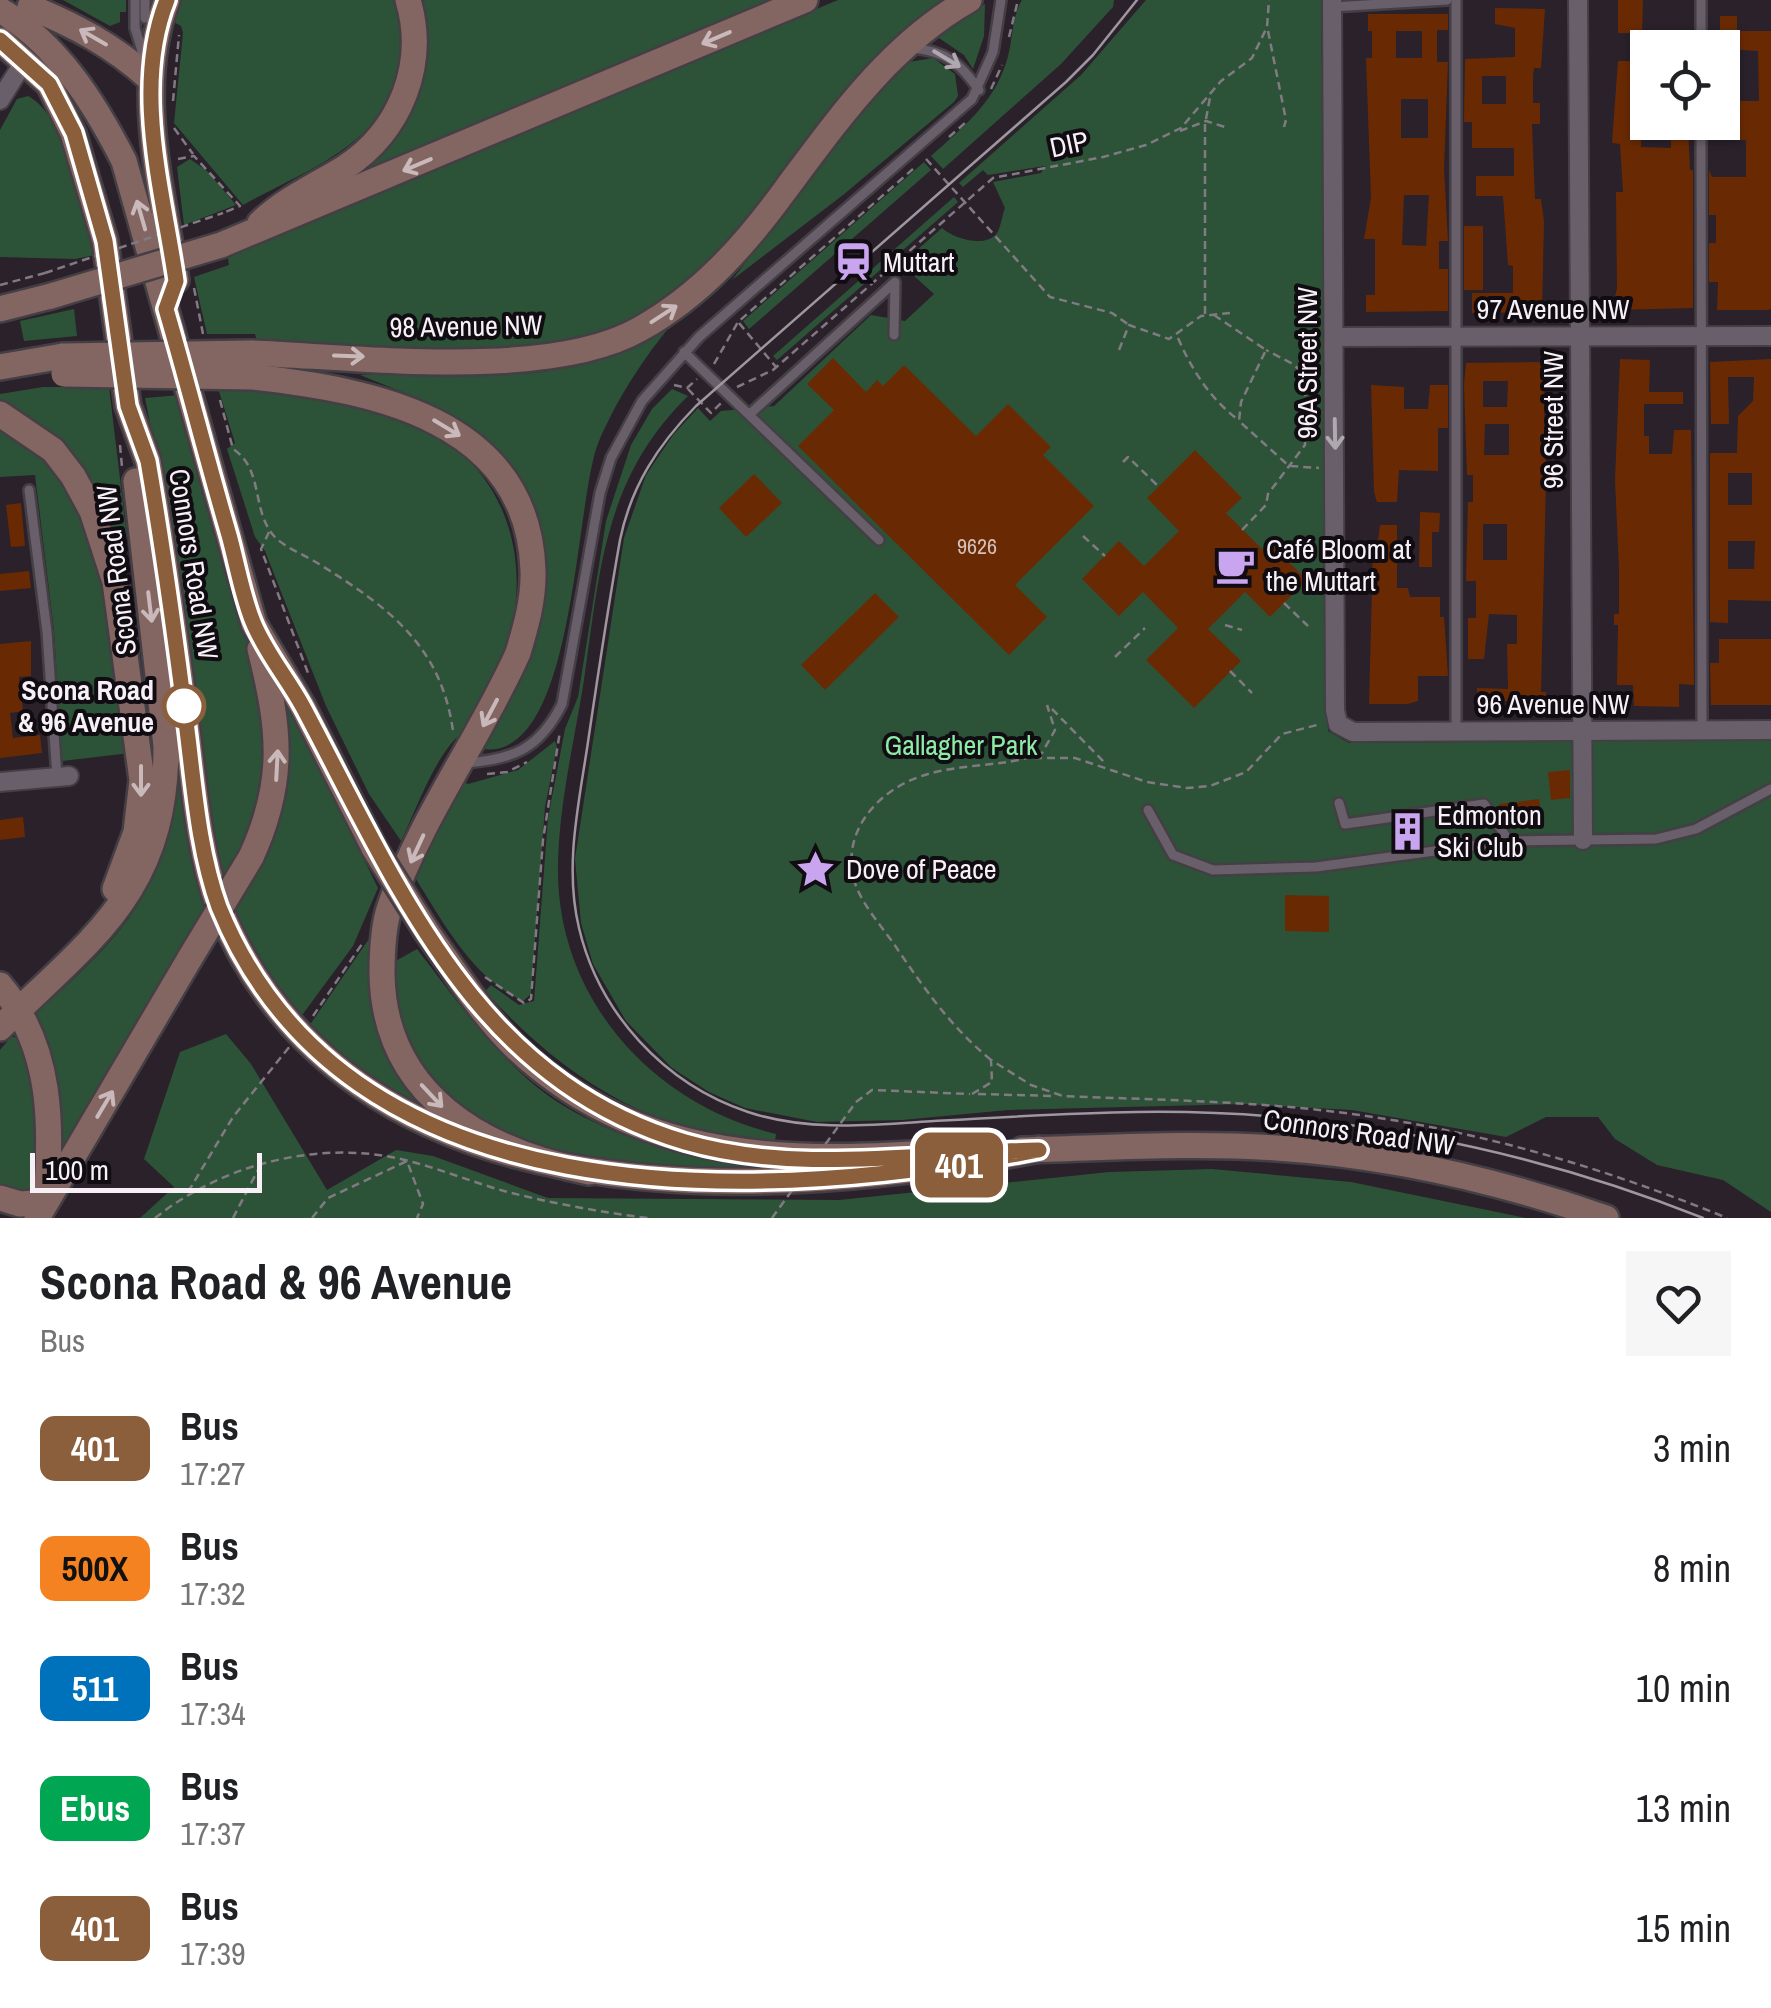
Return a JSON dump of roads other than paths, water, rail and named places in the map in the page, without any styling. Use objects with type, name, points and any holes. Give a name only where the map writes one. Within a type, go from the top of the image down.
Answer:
[{"type":"main road","points":[[166,309],[176,281],[150,78],[160,18],[167,0]]},
{"type":"main road","points":[[233,241],[278,206],[347,166],[377,140],[395,115],[411,81],[416,45],[408,0]]},
{"type":"main road","points":[[0,309],[48,285],[233,241],[806,0]]},
{"type":"main road","name":"98 Avenue NW","points":[[0,370],[63,365],[493,361],[544,358],[602,346],[639,330],[708,282],[746,240],[845,110],[904,48],[939,18],[969,0]]},
{"type":"main road","points":[[20,8],[66,21],[124,55],[150,78]]},
{"type":"main road","name":"Connors Road NW","points":[[20,8],[105,124],[124,161],[254,624],[303,707],[374,848],[428,932],[512,1044],[563,1086],[632,1123],[723,1150],[798,1159],[1141,1144],[1325,1152],[1491,1183],[1606,1218]]},
{"type":"main road","name":"Connors Road NW","points":[[0,40],[49,84],[74,133],[105,241],[128,406],[148,461],[209,872],[233,943],[266,1002],[295,1039],[357,1099],[421,1140],[474,1163],[572,1185],[723,1188],[865,1181],[1039,1150]]},
{"type":"main road","points":[[252,365],[416,411],[474,446],[509,490],[530,547],[530,607],[518,653],[390,907],[382,960],[385,1012],[406,1065],[440,1106],[468,1128],[532,1159],[587,1172],[723,1188]]},
{"type":"main road","name":"Scona Road NW","points":[[8,1020],[116,914],[137,882],[152,846],[165,789],[165,734],[128,406]]},
{"type":"main road","points":[[0,414],[53,450],[92,512],[115,582],[139,745],[142,795],[130,854],[75,958]]},
{"type":"main road","points":[[42,1210],[250,858],[274,799],[276,713],[254,624]]},
{"type":"main road","points":[[0,985],[8,1020],[48,1094],[52,1136],[42,1210]]},
{"type":"main road","points":[[0,1198],[42,1210]]},
{"type":"street","name":"96 Street NW","points":[[1578,0],[1583,840]]},
{"type":"street","name":"96A Street NW","points":[[1332,4],[1334,710],[1338,724]]},
{"type":"street","points":[[0,100],[25,60]]},
{"type":"street","name":"97 Avenue NW","points":[[1334,337],[1771,336]]},
{"type":"street","name":"96 Avenue NW","points":[[1338,724],[1353,732],[1771,730]]},
{"type":"street","points":[[0,782],[63,776]]},
{"type":"lane","points":[[135,0],[135,28],[150,78]]},
{"type":"lane","points":[[144,0],[144,18]]},
{"type":"lane","points":[[463,762],[512,756],[538,738],[556,715],[565,692],[605,475],[642,400],[684,352],[979,90],[994,52],[1002,0]]},
{"type":"lane","points":[[1332,4],[1448,0]]},
{"type":"lane","points":[[1456,0],[1456,732]]},
{"type":"lane","points":[[1701,0],[1701,30]]},
{"type":"lane","points":[[904,48],[946,54],[979,90]]},
{"type":"lane","points":[[1701,140],[1702,730]]},
{"type":"lane","points":[[750,414],[895,282],[894,335]]},
{"type":"lane","points":[[684,352],[880,540]]},
{"type":"lane","points":[[30,490],[63,776]]},
{"type":"lane","points":[[1148,810],[1173,855],[1213,870],[1316,866],[1510,842],[1656,839],[1696,829],[1771,788]]},
{"type":"lane","points":[[1340,803],[1345,824],[1484,804],[1510,842]]},
{"type":"tram line","points":[[1137,0],[1066,82],[696,406],[648,467],[631,502],[620,540],[574,835],[573,881],[579,928],[602,989],[619,1016],[663,1064],[717,1100],[771,1118],[840,1126],[1137,1112],[1281,1117],[1425,1137],[1496,1152],[1566,1171],[1703,1218]]},
{"type":"place","name":"Muttart","points":[[853,262]]},
{"type":"place","name":"Café Bloom at the Muttart","points":[[1236,565]]},
{"type":"place","name":"Scona Road & 96 Avenue","points":[[184,706]]},
{"type":"place","name":"Edmonton Ski Club","points":[[1407,831]]},
{"type":"place","name":"Dove of Peace","points":[[816,869]]},
{"type":"park label","name":"Gallagher Park","points":[[961,745]]}]
